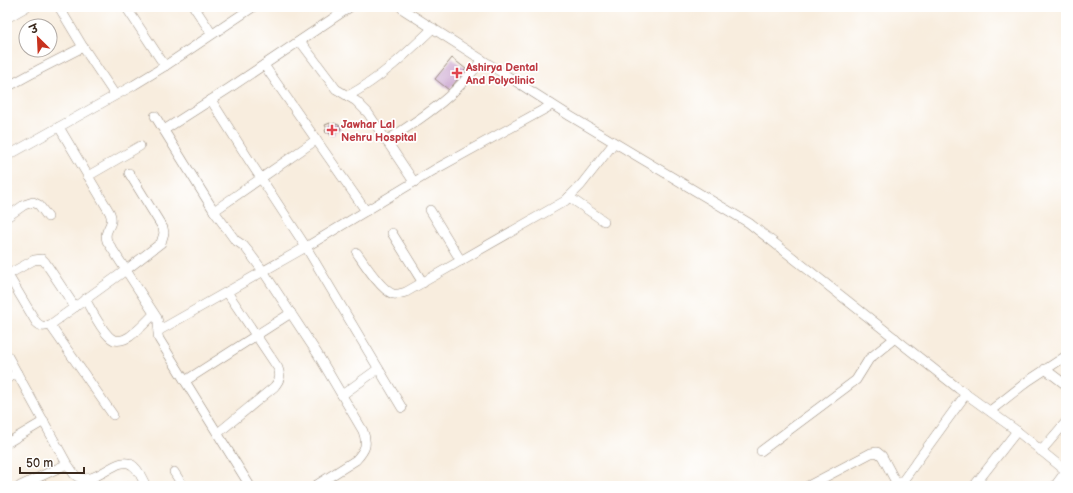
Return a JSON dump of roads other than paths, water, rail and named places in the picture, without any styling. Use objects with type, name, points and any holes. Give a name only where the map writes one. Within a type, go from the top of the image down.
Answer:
[{"type":"street","points":[[7,18],[26,7]]},
{"type":"street","points":[[59,7],[83,47],[115,95]]},
{"type":"street","points":[[126,7],[165,66]]},
{"type":"street","points":[[194,7],[212,34]]},
{"type":"street","points":[[7,156],[165,66],[252,7]]},
{"type":"street","points":[[164,130],[350,7]]},
{"type":"street","points":[[401,7],[552,105],[749,222],[894,338],[966,394],[1017,431],[1066,471],[1055,486]]},
{"type":"street","points":[[348,96],[366,87],[385,73],[433,28]]},
{"type":"street","points":[[300,41],[336,88],[356,101],[368,113],[414,182]]},
{"type":"street","points":[[7,87],[40,68],[83,47]]},
{"type":"street","points":[[386,141],[428,113],[448,97],[468,78],[482,60]]},
{"type":"street","points":[[264,65],[366,211]]},
{"type":"street","points":[[211,100],[306,247],[402,408]]},
{"type":"street","points":[[158,331],[306,247],[414,182],[552,105]]},
{"type":"street","points":[[155,116],[214,211],[230,234],[235,240],[244,246],[263,271],[291,313],[317,353],[363,431],[366,439],[366,445],[362,454],[356,460],[315,486]]},
{"type":"street","points":[[59,126],[111,217],[111,224],[106,233],[107,241],[159,323],[159,339],[250,486]]},
{"type":"street","points":[[214,211],[316,140]]},
{"type":"street","points":[[357,253],[380,284],[388,291],[394,294],[406,292],[547,213],[565,201],[581,185],[614,143]]},
{"type":"street","points":[[88,176],[140,146]]},
{"type":"street","points":[[75,307],[42,259],[34,260],[7,275],[36,322],[43,327],[75,307],[126,270],[161,242],[164,233],[163,228],[129,174]]},
{"type":"street","points":[[569,198],[604,221]]},
{"type":"street","points":[[7,217],[24,205],[33,202],[39,205],[48,217]]},
{"type":"street","points":[[430,210],[461,261]]},
{"type":"street","points":[[392,233],[423,283]]},
{"type":"street","points":[[218,433],[274,387],[280,378],[278,368],[227,292]]},
{"type":"street","points":[[85,299],[105,332],[114,340],[118,341],[133,334],[154,314]]},
{"type":"street","points":[[185,381],[291,313]]},
{"type":"street","points":[[50,324],[113,415]]},
{"type":"street","points":[[761,451],[852,383],[859,377],[869,359],[894,338]]},
{"type":"street","points":[[7,355],[67,464],[75,475],[82,479],[89,478],[99,475],[123,462],[128,462],[137,469],[146,486]]},
{"type":"street","points":[[990,411],[1019,387],[1066,356]]},
{"type":"street","points":[[342,395],[378,369]]},
{"type":"street","points":[[1045,369],[1066,385]]},
{"type":"street","points":[[7,379],[17,373]]},
{"type":"street","points":[[808,486],[871,453],[877,452],[882,456],[898,486],[966,394]]},
{"type":"street","points":[[7,443],[44,420]]},
{"type":"street","points":[[1041,451],[1066,422]]},
{"type":"street","points":[[974,486],[1017,431]]},
{"type":"street","points":[[20,486],[67,464]]},
{"type":"street","points":[[174,472],[183,486]]},
{"type":"place","name":"Ashirya Dental And Polyclinic","points":[[457,73]]},
{"type":"place","name":"Jawhar Lal Nehru Hospital","points":[[332,130]]}]
